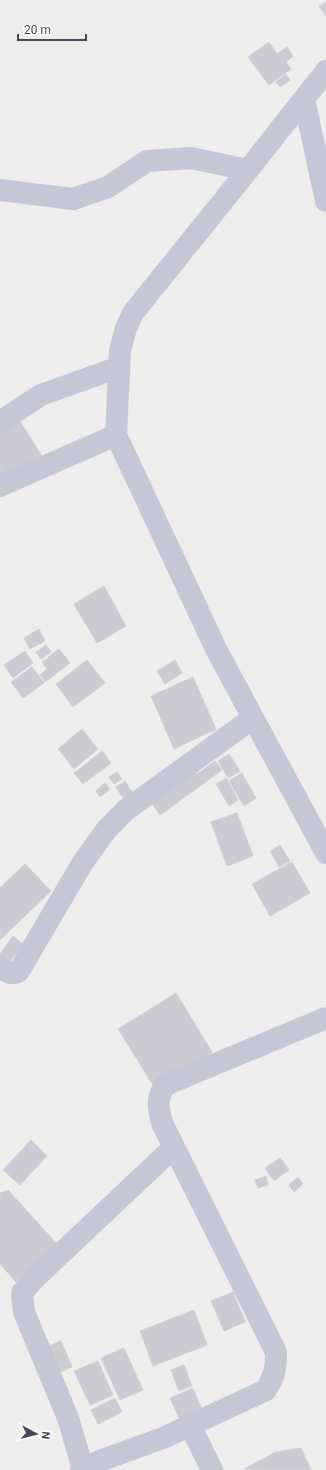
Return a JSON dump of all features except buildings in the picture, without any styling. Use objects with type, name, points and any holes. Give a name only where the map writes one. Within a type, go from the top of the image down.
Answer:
[{"type":"street","points":[[326,71],[133,313],[126,328],[120,351],[116,435],[217,651],[326,853]]},
{"type":"street","points":[[304,99],[326,201]]},
{"type":"street","points":[[4,188],[73,199],[108,187],[147,161],[191,158],[248,170]]},
{"type":"street","points":[[0,422],[41,395],[119,367]]},
{"type":"street","points":[[0,486],[116,435]]},
{"type":"street","points":[[0,967],[15,974],[19,971],[82,862],[107,829],[126,810],[253,718]]},
{"type":"street","points":[[174,1147],[34,1279],[22,1293],[24,1312],[68,1418],[82,1470],[102,1460],[163,1438],[266,1390],[274,1378],[276,1368],[276,1352],[174,1147],[162,1123],[158,1108],[159,1095],[165,1085],[326,1018]]},
{"type":"street","points":[[190,1426],[212,1470]]}]
